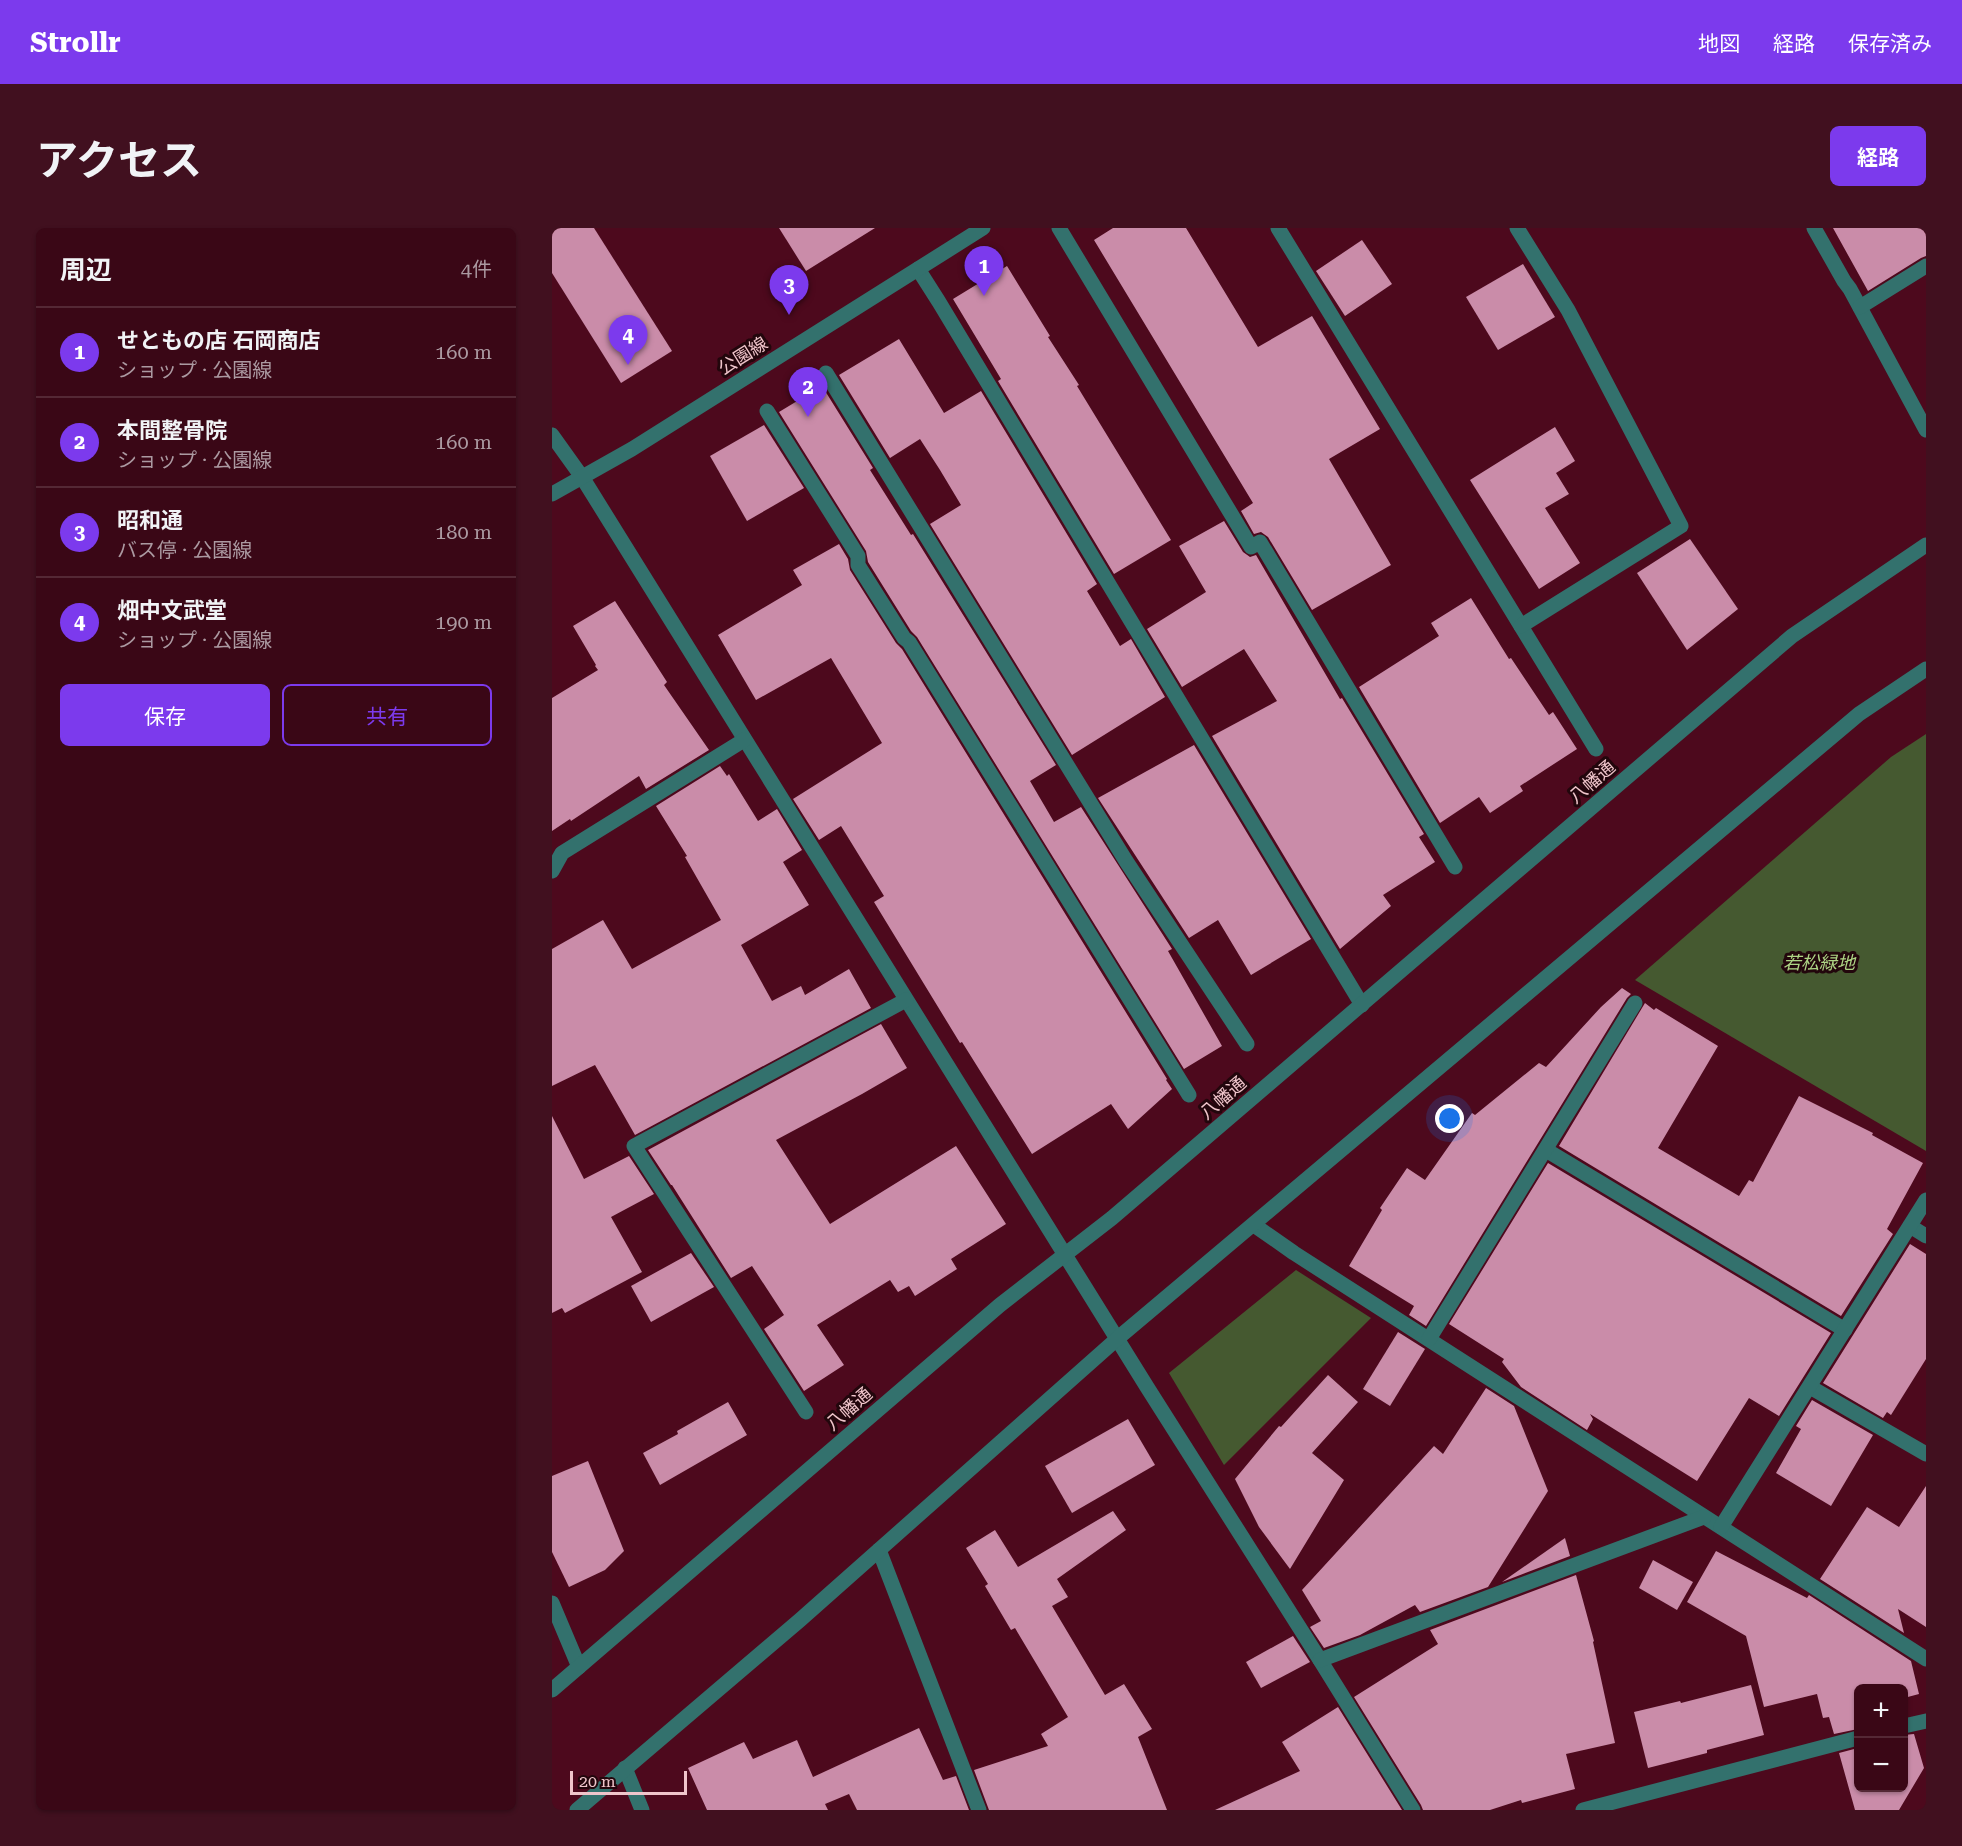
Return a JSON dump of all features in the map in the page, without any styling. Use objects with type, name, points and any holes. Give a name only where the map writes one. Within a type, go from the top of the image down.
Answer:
[{"type":"street","name":"公園線","points":[[552,494],[632,449],[983,228]]},
{"type":"street","points":[[1059,228],[1251,547],[1260,542],[1455,867]]},
{"type":"street","points":[[1278,228],[1596,749]]},
{"type":"street","points":[[1517,228],[1568,309],[1681,526],[1521,626]]},
{"type":"street","points":[[1814,228],[1860,307],[1926,430]]},
{"type":"street","points":[[1860,307],[1926,266]]},
{"type":"street","points":[[918,269],[1362,1005]]},
{"type":"street","points":[[826,373],[1126,861],[1247,1044]]},
{"type":"street","points":[[767,411],[858,556],[858,565],[904,638],[909,642],[1189,1095]]},
{"type":"street","points":[[552,435],[582,477],[1065,1256],[1413,1810]]},
{"type":"street","name":"八幡通","points":[[552,1690],[1000,1305],[1112,1218],[1792,636],[1926,545]]},
{"type":"street","points":[[576,1810],[800,1620],[1118,1338],[1859,714],[1926,669]]},
{"type":"street","points":[[552,871],[562,853],[744,740]]},
{"type":"street","points":[[806,1412],[634,1146],[906,1000]]},
{"type":"street","points":[[1429,1340],[1635,1003]]},
{"type":"street","points":[[1546,1149],[1845,1330]]},
{"type":"street","points":[[1721,1527],[1926,1200]]},
{"type":"street","points":[[1254,1225],[1926,1659]]},
{"type":"street","points":[[1910,1226],[1926,1236]]},
{"type":"street","points":[[1810,1387],[1926,1454]]},
{"type":"street","points":[[1320,1660],[1704,1517]]},
{"type":"street","points":[[879,1550],[979,1810]]},
{"type":"street","points":[[552,1603],[579,1667]]},
{"type":"street","points":[[1908,1725],[1926,1720]]},
{"type":"street","points":[[1583,1810],[1854,1739]]},
{"type":"street","points":[[626,1768],[642,1810]]},
{"type":"green space","name":"若松緑地","points":[[1926,734],[1926,1151],[1635,980],[1891,757]]},
{"type":"green space","points":[[1296,1270],[1371,1318],[1224,1465],[1169,1373]]},
{"type":"building","points":[[552,228],[594,228],[672,351],[621,383],[552,273]]},
{"type":"building","points":[[779,228],[875,228],[806,271]]},
{"type":"building","points":[[1113,228],[1186,228],[1258,347],[1312,316],[1380,429],[1329,459],[1391,565],[1312,610],[1268,537],[1261,532],[1254,534],[1241,511],[1253,503],[1094,240]]},
{"type":"building","points":[[1833,228],[1926,228],[1926,256],[1868,291]]},
{"type":"building","points":[[1362,240],[1392,284],[1345,316],[1316,271]]},
{"type":"building","points":[[1523,264],[1555,317],[1498,350],[1466,297]]},
{"type":"building","points":[[1007,266],[1171,540],[1114,574],[998,381],[1001,379],[953,299]]},
{"type":"building","points":[[899,339],[944,413],[981,391],[1097,584],[1087,591],[1120,646],[1131,639],[1165,697],[1072,755],[930,524],[961,505],[940,470],[920,439],[890,458],[839,375]]},
{"type":"building","points":[[822,386],[873,468],[870,470],[911,535],[913,534],[1056,765],[1030,781],[1054,822],[1081,807],[1172,949],[1168,951],[1222,1046],[1184,1069],[917,637],[868,562],[866,551],[779,412]]},
{"type":"building","points":[[764,425],[804,488],[747,521],[710,456]]},
{"type":"building","points":[[1555,427],[1575,461],[1556,473],[1569,494],[1545,508],[1580,563],[1539,589],[1470,480]]},
{"type":"building","points":[[1224,521],[1243,552],[1250,557],[1256,555],[1340,699],[1342,698],[1424,834],[1419,837],[1435,862],[1383,895],[1391,906],[1340,949],[1212,736],[1277,701],[1244,649],[1182,687],[1147,629],[1206,592],[1179,546]]},
{"type":"building","points":[[1690,539],[1738,609],[1687,650],[1637,573]]},
{"type":"building","points":[[839,544],[848,559],[850,570],[902,649],[1172,1089],[1128,1129],[1111,1104],[1032,1154],[962,1042],[960,1043],[874,902],[884,896],[841,826],[819,840],[793,799],[882,743],[831,658],[756,700],[718,635],[802,585],[793,570]]},
{"type":"building","points":[[1471,598],[1509,659],[1511,658],[1549,715],[1553,712],[1577,749],[1520,786],[1523,791],[1490,813],[1479,797],[1440,823],[1359,687],[1439,636],[1431,623]]},
{"type":"building","points":[[615,601],[667,682],[664,685],[709,750],[646,789],[639,776],[552,831],[552,698],[598,670],[573,626]]},
{"type":"building","points":[[1194,745],[1311,939],[1251,975],[1218,920],[1189,938],[1098,798]]},
{"type":"building","points":[[720,766],[727,776],[729,774],[758,821],[777,809],[802,850],[783,862],[809,905],[741,945],[772,1001],[801,986],[805,995],[849,969],[871,1008],[635,1135],[595,1065],[552,1086],[552,949],[603,920],[632,969],[721,920],[685,857],[687,856],[656,806]]},
{"type":"building","points":[[1622,988],[1631,994],[1426,1326],[1409,1315],[1414,1306],[1349,1266],[1382,1210],[1380,1208],[1407,1168],[1425,1180],[1472,1113],[1475,1115],[1539,1063],[1546,1067],[1601,1007]]},
{"type":"building","points":[[1645,1003],[1718,1046],[1658,1148],[1739,1196],[1749,1180],[1753,1182],[1799,1096],[1873,1133],[1872,1135],[1923,1163],[1887,1229],[1893,1234],[1841,1316],[1559,1146]]},
{"type":"building","points":[[881,1024],[907,1068],[776,1140],[830,1224],[956,1146],[1006,1224],[951,1259],[957,1269],[915,1296],[909,1286],[898,1292],[890,1280],[817,1325],[844,1365],[804,1391],[764,1329],[784,1315],[752,1266],[731,1278],[648,1150]]},
{"type":"building","points":[[552,1116],[584,1179],[629,1156],[654,1194],[611,1217],[642,1272],[565,1313],[562,1308],[552,1313]]},
{"type":"building","points":[[1548,1163],[1831,1333],[1779,1416],[1749,1398],[1697,1481],[1590,1414],[1593,1419],[1587,1430],[1521,1387],[1502,1362],[1504,1359],[1449,1324]]},
{"type":"building","points":[[1910,1244],[1926,1254],[1926,1359],[1891,1415],[1887,1412],[1883,1418],[1823,1383]]},
{"type":"building","points":[[691,1253],[714,1287],[651,1322],[631,1286]]},
{"type":"building","points":[[1398,1332],[1425,1349],[1390,1406],[1363,1389]]},
{"type":"building","points":[[1328,1375],[1358,1402],[1312,1453],[1344,1480],[1290,1569],[1259,1527],[1235,1479],[1279,1426],[1281,1427]]},
{"type":"building","points":[[1486,1388],[1514,1406],[1548,1491],[1488,1587],[1420,1612],[1415,1605],[1360,1635],[1324,1648],[1310,1627],[1321,1621],[1302,1590],[1434,1446],[1443,1454]]},
{"type":"building","points":[[1812,1400],[1873,1435],[1831,1506],[1776,1473],[1801,1429],[1796,1426]]},
{"type":"building","points":[[728,1402],[747,1435],[660,1485],[643,1453]]},
{"type":"building","points":[[1128,1419],[1155,1465],[1072,1513],[1045,1466]]},
{"type":"building","points":[[588,1461],[624,1551],[605,1570],[569,1587],[552,1552],[552,1476]]},
{"type":"building","points":[[1926,1486],[1926,1627],[1898,1609],[1904,1633],[1820,1579],[1867,1507],[1899,1527]]},
{"type":"building","points":[[1113,1511],[1126,1530],[1057,1579],[1068,1597],[1052,1606],[1105,1695],[1124,1684],[1152,1729],[1138,1737],[1167,1810],[989,1810],[974,1770],[1048,1746],[1041,1734],[1068,1717],[1015,1628],[1011,1630],[985,1586],[988,1584],[966,1548],[995,1530],[1018,1567]]},
{"type":"building","points":[[1565,1538],[1570,1556],[1502,1582]]},
{"type":"building","points":[[1716,1551],[1807,1598],[1809,1595],[1911,1661],[1919,1694],[1908,1697],[1908,1684],[1854,1684],[1854,1730],[1834,1734],[1829,1717],[1823,1718],[1817,1694],[1764,1707],[1746,1636],[1687,1602]]},
{"type":"building","points":[[1653,1560],[1693,1582],[1677,1610],[1639,1588]]},
{"type":"building","points":[[1576,1575],[1594,1641],[1615,1743],[1566,1754],[1575,1789],[1522,1803],[1521,1800],[1490,1810],[1423,1810],[1354,1697],[1438,1644],[1430,1630]]},
{"type":"building","points":[[1293,1636],[1310,1662],[1261,1688],[1246,1662]]},
{"type":"building","points":[[1751,1685],[1764,1735],[1648,1768],[1634,1712]]},
{"type":"building","points":[[1338,1707],[1402,1810],[1215,1810],[1300,1771],[1282,1742]]},
{"type":"building","points":[[919,1728],[943,1780],[956,1776],[969,1810],[857,1810],[849,1794],[825,1804],[828,1810],[707,1810],[688,1768],[744,1742],[753,1759],[797,1740],[813,1777]]},
{"type":"building","points":[[1914,1734],[1924,1768],[1899,1810],[1855,1810],[1839,1753],[1854,1749],[1854,1792],[1908,1792],[1908,1735]]},
{"type":"place","name":"せともの店 石岡商店","points":[[984,296]]},
{"type":"place","name":"昭和通","points":[[789,315]]},
{"type":"place","name":"畑中文武堂","points":[[628,365]]},
{"type":"place","name":"本間整骨院","points":[[808,417]]}]
